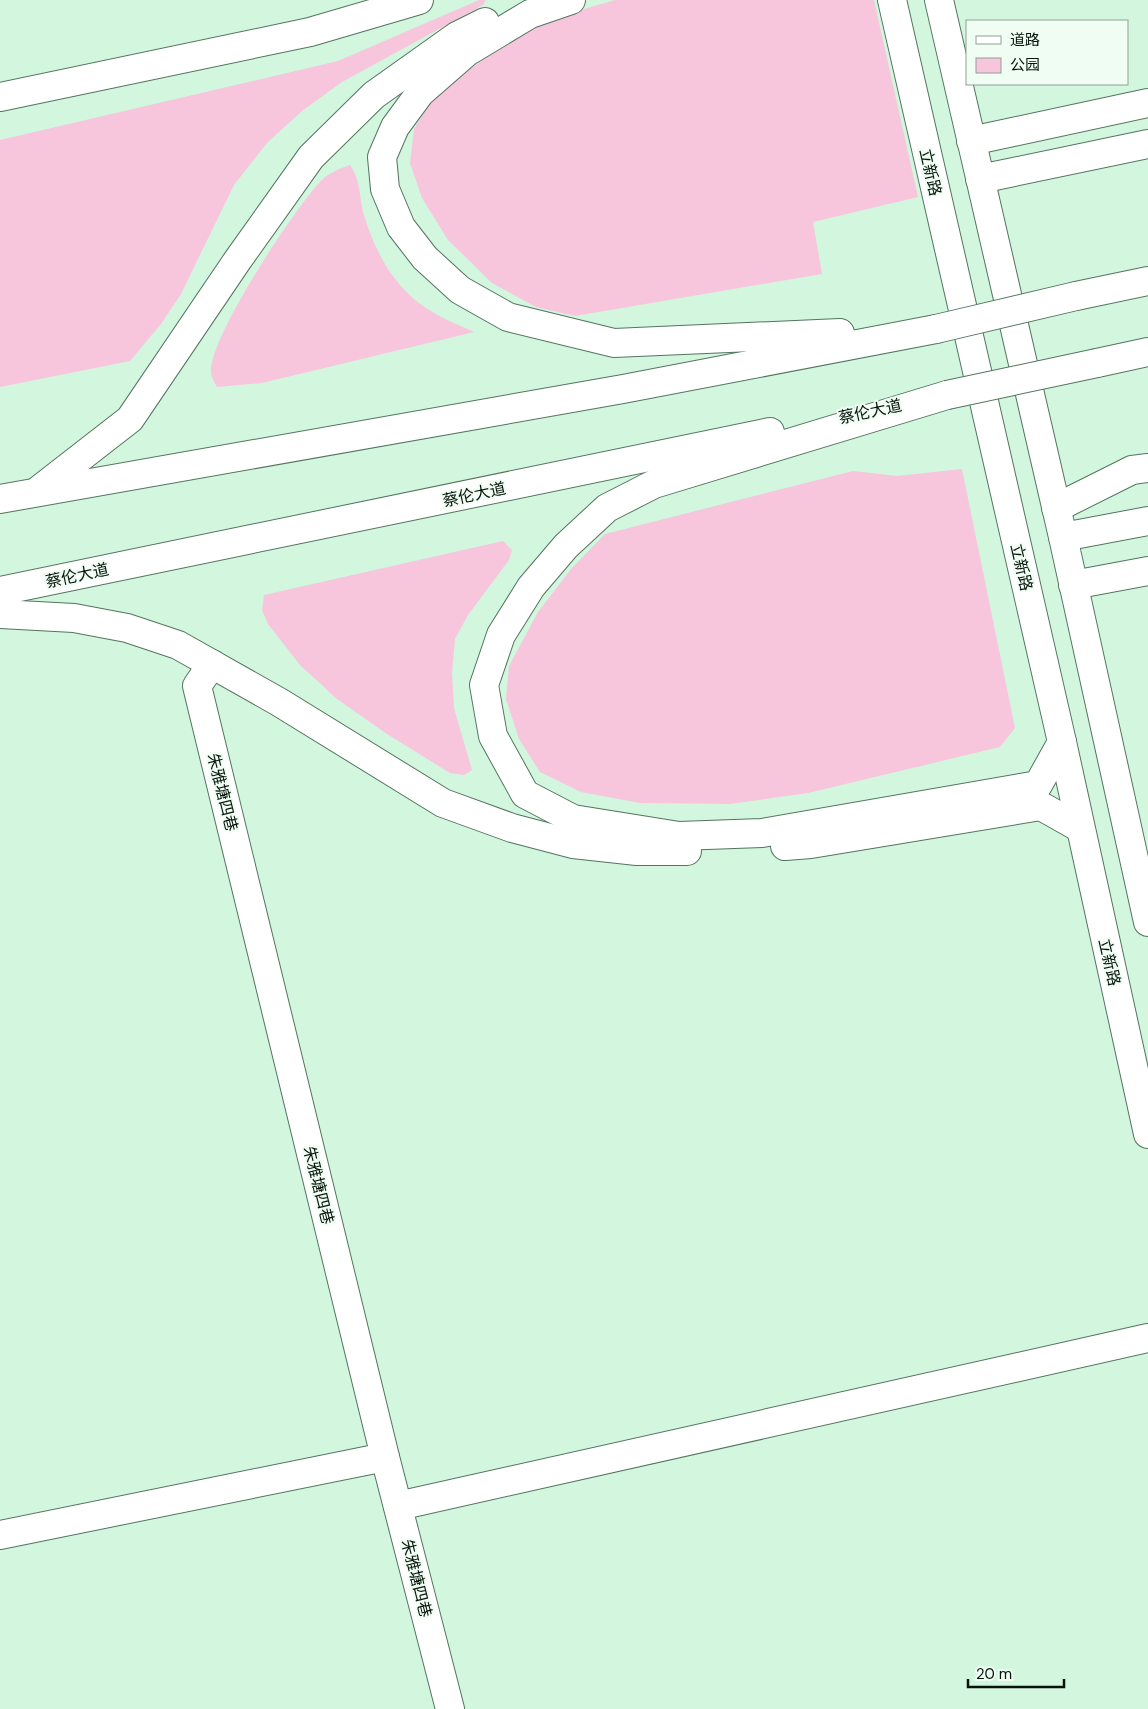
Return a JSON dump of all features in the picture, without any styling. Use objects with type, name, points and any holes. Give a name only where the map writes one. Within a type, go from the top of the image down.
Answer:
[{"type":"main road","points":[[0,97],[310,32],[419,0]]},
{"type":"main road","points":[[37,492],[130,419],[311,156],[374,95],[457,36],[532,0]]},
{"type":"main road","points":[[571,0],[530,14],[468,52],[420,93],[395,127],[382,157],[385,189],[401,227],[425,258],[460,290],[508,317],[614,343],[936,329]]},
{"type":"main road","name":"立新路","points":[[892,0],[1062,742],[1148,1134]]},
{"type":"main road","points":[[939,0],[1063,537],[1148,922]]},
{"type":"main road","points":[[971,141],[1148,103]]},
{"type":"main road","points":[[980,179],[1148,144]]},
{"type":"main road","points":[[0,499],[623,389],[936,329],[1148,281]]},
{"type":"main road","points":[[1062,742],[1038,785],[762,832],[679,836],[573,819],[526,794],[493,736],[484,684],[501,634],[531,587],[566,546],[607,508],[654,484],[947,396],[1148,352]]},
{"type":"main road","name":"蔡伦大道","points":[[0,591],[947,396]]},
{"type":"main road","points":[[1056,508],[1132,470],[1148,468]]},
{"type":"main road","points":[[1063,537],[1148,521]]},
{"type":"main road","points":[[1073,585],[1148,571]]},
{"type":"main road","points":[[0,614],[74,618],[127,628],[178,645],[444,803],[512,828],[572,844],[637,851],[715,852],[811,844],[1041,806],[1080,828]]},
{"type":"main road","name":"朱雅塘四巷","points":[[212,664],[197,686],[385,1457],[450,1709]]},
{"type":"main road","points":[[398,1506],[1148,1338]]},
{"type":"main road","points":[[0,1535],[385,1457]]},
{"type":"green space","points":[[479,0],[486,0],[483,5],[342,82],[302,111],[267,143],[234,185],[181,294],[161,324],[130,361],[0,387],[0,140],[338,61]]},
{"type":"green space","points":[[615,0],[874,0],[918,197],[813,222],[822,274],[575,316],[536,307],[492,283],[448,240],[422,198],[410,163],[414,129],[430,103],[462,74],[517,37],[556,17]]},
{"type":"green space","points":[[350,165],[356,177],[362,209],[374,242],[387,268],[395,279],[404,290],[426,308],[474,332],[262,383],[217,387],[211,373],[214,356],[223,332],[255,274],[292,218],[320,182],[330,174]]},
{"type":"green space","points":[[962,469],[1015,728],[1000,747],[808,793],[730,804],[640,803],[581,792],[540,772],[519,739],[506,699],[509,666],[538,612],[571,569],[605,534],[853,471],[897,476]]},
{"type":"green space","points":[[503,541],[512,550],[509,560],[468,615],[455,639],[452,673],[454,708],[472,770],[464,775],[450,773],[387,734],[337,699],[300,665],[268,624],[262,610],[264,595]]}]
